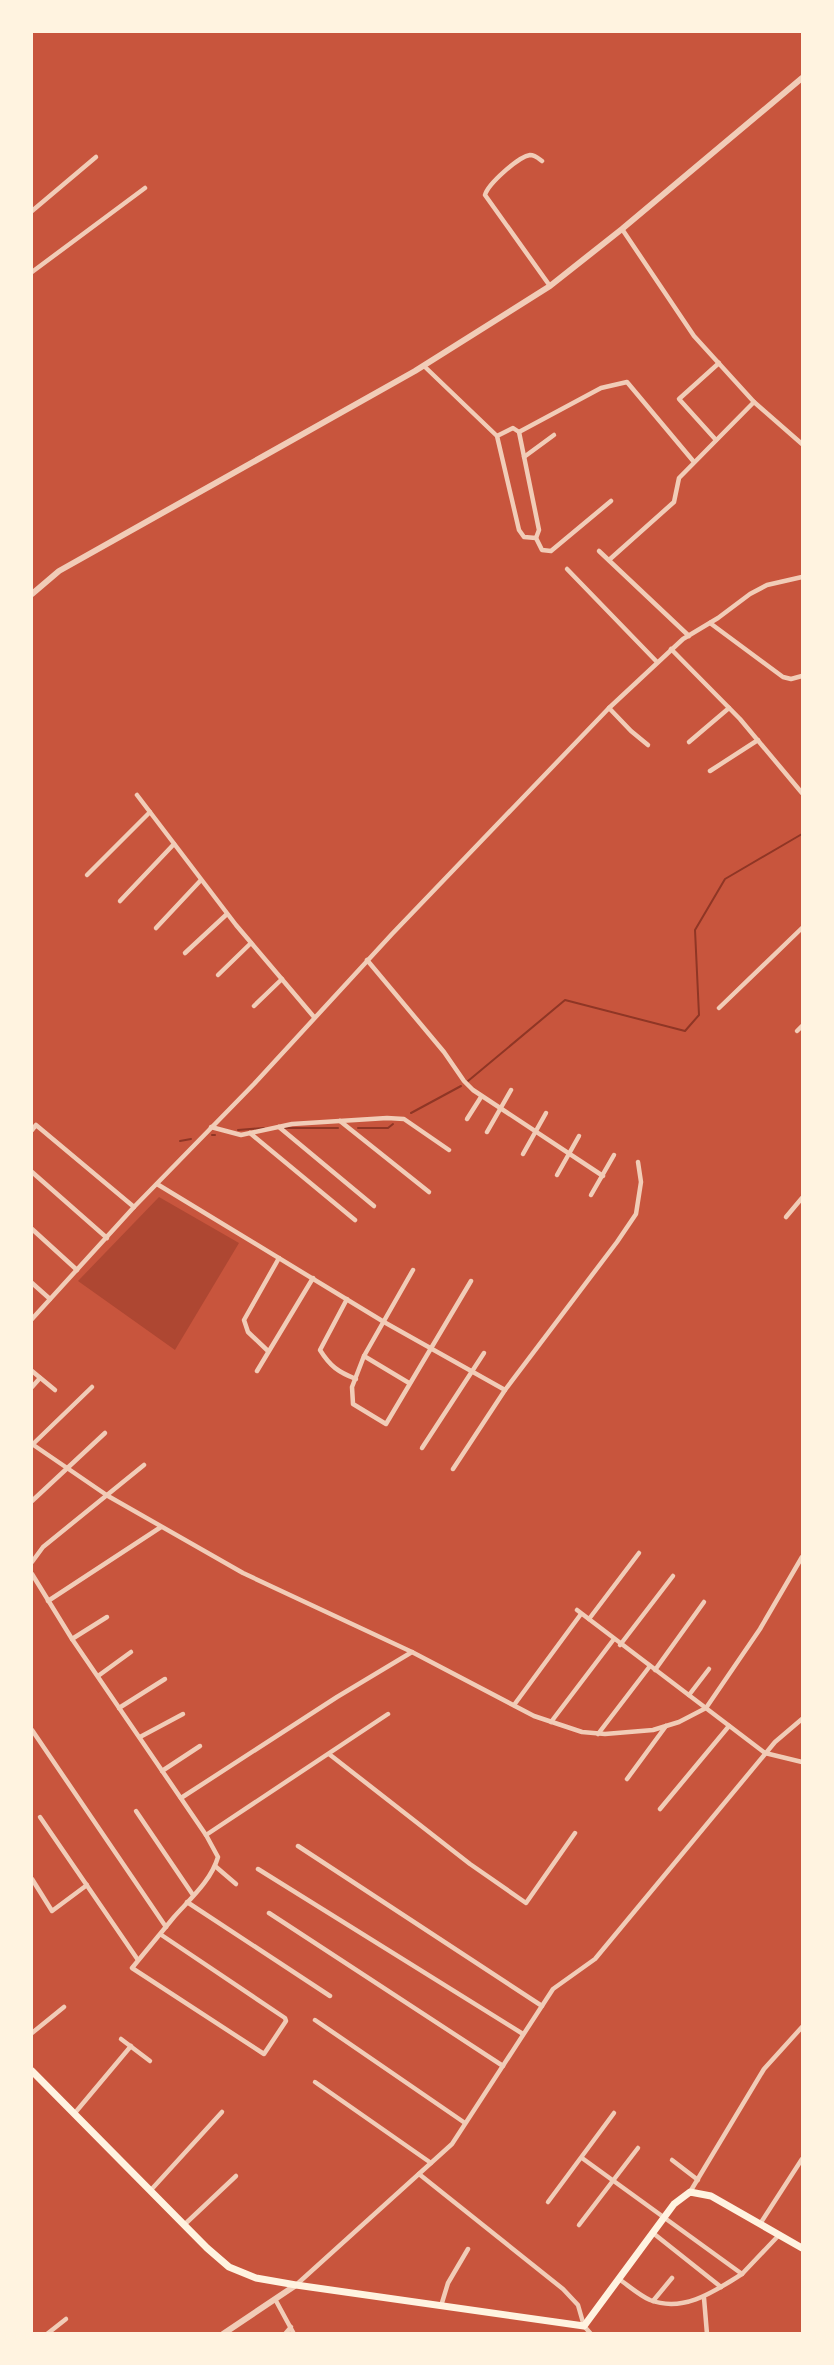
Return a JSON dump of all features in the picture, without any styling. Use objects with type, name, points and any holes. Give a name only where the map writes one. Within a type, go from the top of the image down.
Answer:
[{"type":"main road","points":[[32,2071],[184,2225],[230,2267],[256,2278],[584,2326],[674,2204],[690,2192],[711,2196],[802,2248]]},
{"type":"street","points":[[32,594],[59,571],[424,366],[550,286],[622,229],[802,78]]},
{"type":"street","points":[[542,161],[536,156],[528,155],[520,159],[486,189],[485,195],[550,286]]},
{"type":"street","points":[[32,211],[96,158]]},
{"type":"street","points":[[32,272],[145,188]]},
{"type":"street","points":[[622,229],[694,336],[754,402],[802,444]]},
{"type":"street","points":[[716,440],[679,399],[719,363]]},
{"type":"street","points":[[424,366],[497,436],[519,530],[524,537],[536,538]]},
{"type":"street","points":[[519,432],[601,388],[627,382],[694,462]]},
{"type":"street","points":[[609,560],[674,502],[679,478],[754,402]]},
{"type":"street","points":[[497,436],[513,428],[519,432],[539,530],[536,538]]},
{"type":"street","points":[[524,457],[554,435]]},
{"type":"street","points":[[536,538],[543,550],[551,551],[611,501]]},
{"type":"street","points":[[599,550],[689,636]]},
{"type":"street","points":[[567,569],[657,662]]},
{"type":"street","points":[[32,1319],[134,1208],[255,1084],[367,960],[609,708],[671,649],[750,594],[768,585],[802,577]]},
{"type":"street","points":[[710,623],[783,677],[791,679],[802,676]]},
{"type":"street","points":[[671,649],[729,708],[802,793]]},
{"type":"street","points":[[609,708],[631,731],[648,744]]},
{"type":"street","points":[[689,742],[729,708]]},
{"type":"street","points":[[710,771],[758,740]]},
{"type":"street","points":[[137,795],[227,914],[314,1017]]},
{"type":"street","points":[[87,875],[150,812]]},
{"type":"street","points":[[120,901],[174,844]]},
{"type":"street","points":[[156,928],[201,880]]},
{"type":"street","points":[[185,953],[227,914]]},
{"type":"street","points":[[719,1008],[802,928]]},
{"type":"street","points":[[218,975],[251,943]]},
{"type":"street","points":[[367,960],[444,1052],[464,1081],[481,1097],[603,1176]]},
{"type":"street","points":[[254,1006],[282,979]]},
{"type":"street","points":[[797,1031],[802,1026]]},
{"type":"street","points":[[487,1132],[511,1090]]},
{"type":"street","points":[[467,1119],[481,1097]]},
{"type":"street","points":[[523,1154],[546,1113]]},
{"type":"street","points":[[211,1127],[234,1135],[339,1120],[404,1119],[449,1150]]},
{"type":"street","points":[[339,1120],[429,1192]]},
{"type":"street","points":[[32,1130],[36,1125],[134,1208]]},
{"type":"street","points":[[279,1127],[374,1206]]},
{"type":"street","points":[[251,1132],[355,1220]]},
{"type":"street","points":[[557,1175],[579,1136]]},
{"type":"street","points":[[591,1195],[614,1155]]},
{"type":"street","points":[[453,1469],[506,1390],[636,1214],[641,1182],[638,1162]]},
{"type":"street","points":[[32,1172],[107,1238]]},
{"type":"street","points":[[157,1184],[384,1322],[432,1346],[506,1390]]},
{"type":"street","points":[[786,1217],[802,1198]]},
{"type":"street","points":[[32,1229],[77,1270]]},
{"type":"street","points":[[268,1351],[248,1332],[244,1320],[279,1258]]},
{"type":"street","points":[[413,1270],[364,1356],[352,1390],[353,1404],[386,1424],[471,1281]]},
{"type":"street","points":[[257,1371],[313,1278]]},
{"type":"street","points":[[32,1283],[50,1299]]},
{"type":"street","points":[[347,1299],[320,1350],[329,1365],[356,1379]]},
{"type":"street","points":[[422,1448],[483,1353]]},
{"type":"street","points":[[364,1356],[409,1383]]},
{"type":"street","points":[[32,1371],[55,1390]]},
{"type":"street","points":[[32,1387],[40,1378]]},
{"type":"street","points":[[92,1387],[32,1445],[108,1496],[243,1573],[412,1652],[514,1705],[551,1722],[582,1732],[598,1734],[638,1732],[679,1722],[706,1708],[760,1629],[802,1557]]},
{"type":"street","points":[[32,1501],[105,1433]]},
{"type":"street","points":[[32,1562],[43,1547],[144,1465]]},
{"type":"street","points":[[48,1601],[161,1527]]},
{"type":"street","points":[[589,1619],[639,1553]]},
{"type":"street","points":[[32,1574],[72,1639],[206,1835],[218,1857],[215,1866],[193,1895],[187,1902],[138,1960],[132,1968],[264,2054],[286,2021],[285,2018],[160,1934]]},
{"type":"street","points":[[620,1645],[673,1576]]},
{"type":"street","points":[[655,1670],[704,1602]]},
{"type":"street","points":[[514,1705],[579,1612],[765,1753],[802,1762]]},
{"type":"street","points":[[72,1639],[108,1617]]},
{"type":"street","points":[[551,1722],[614,1638]]},
{"type":"street","points":[[98,1676],[131,1652]]},
{"type":"street","points":[[181,1798],[337,1697],[412,1652]]},
{"type":"street","points":[[598,1734],[650,1666]]},
{"type":"street","points":[[689,1695],[709,1669]]},
{"type":"street","points":[[119,1708],[165,1679]]},
{"type":"street","points":[[140,1737],[183,1714]]},
{"type":"street","points":[[206,1835],[388,1714]]},
{"type":"street","points":[[223,2334],[296,2285],[452,2144],[553,1989],[595,1959],[765,1753],[802,1719]]},
{"type":"street","points":[[627,1779],[666,1726]]},
{"type":"street","points":[[660,1809],[729,1726]]},
{"type":"street","points":[[32,1730],[166,1927]]},
{"type":"street","points":[[162,1771],[200,1746]]},
{"type":"street","points":[[329,1754],[470,1864],[526,1903],[575,1833]]},
{"type":"street","points":[[136,1811],[193,1895]]},
{"type":"street","points":[[40,1817],[138,1960]]},
{"type":"street","points":[[298,1846],[542,2006]]},
{"type":"street","points":[[215,1866],[236,1884]]},
{"type":"street","points":[[258,1869],[523,2034]]},
{"type":"street","points":[[32,1880],[52,1911],[87,1885]]},
{"type":"street","points":[[187,1902],[330,1996]]},
{"type":"street","points":[[269,1913],[503,2066]]},
{"type":"street","points":[[32,2033],[64,2007]]},
{"type":"street","points":[[315,2020],[465,2123]]},
{"type":"street","points":[[690,2192],[764,2069],[802,2027]]},
{"type":"street","points":[[121,2039],[150,2061]]},
{"type":"street","points":[[74,2114],[131,2046]]},
{"type":"street","points":[[315,2082],[431,2163]]},
{"type":"street","points":[[150,2191],[222,2112]]},
{"type":"street","points":[[548,2202],[614,2113]]},
{"type":"street","points":[[579,2225],[638,2148]]},
{"type":"street","points":[[582,2158],[742,2274]]},
{"type":"street","points":[[760,2224],[802,2159]]},
{"type":"street","points":[[672,2160],[698,2180]]},
{"type":"street","points":[[419,2174],[564,2289],[578,2305],[584,2326],[590,2333]]},
{"type":"street","points":[[184,2225],[236,2176]]},
{"type":"street","points":[[653,2233],[721,2288]]},
{"type":"street","points":[[619,2279],[653,2301],[676,2304],[704,2298],[742,2274],[779,2235]]},
{"type":"street","points":[[441,2306],[448,2283],[468,2249]]},
{"type":"street","points":[[653,2301],[672,2278]]},
{"type":"street","points":[[704,2298],[708,2334]]},
{"type":"street","points":[[275,2299],[294,2334]]},
{"type":"street","points":[[46,2334],[66,2319]]},
{"type":"street","points":[[285,2334],[291,2327]]},
{"type":"shaded area","points":[[159,1197],[239,1243],[175,1350],[78,1281]]},
{"type":"waterway","points":[[468,1081],[565,1000],[685,1031],[699,1015],[695,930],[725,879],[802,834]]},
{"type":"waterway","points":[[411,1113],[461,1086]]},
{"type":"waterway","points":[[358,1128],[388,1128],[393,1124]]},
{"type":"waterway","points":[[238,1130],[264,1128]]},
{"type":"waterway","points":[[281,1128],[338,1128]]},
{"type":"waterway","points":[[180,1141],[191,1139]]}]
